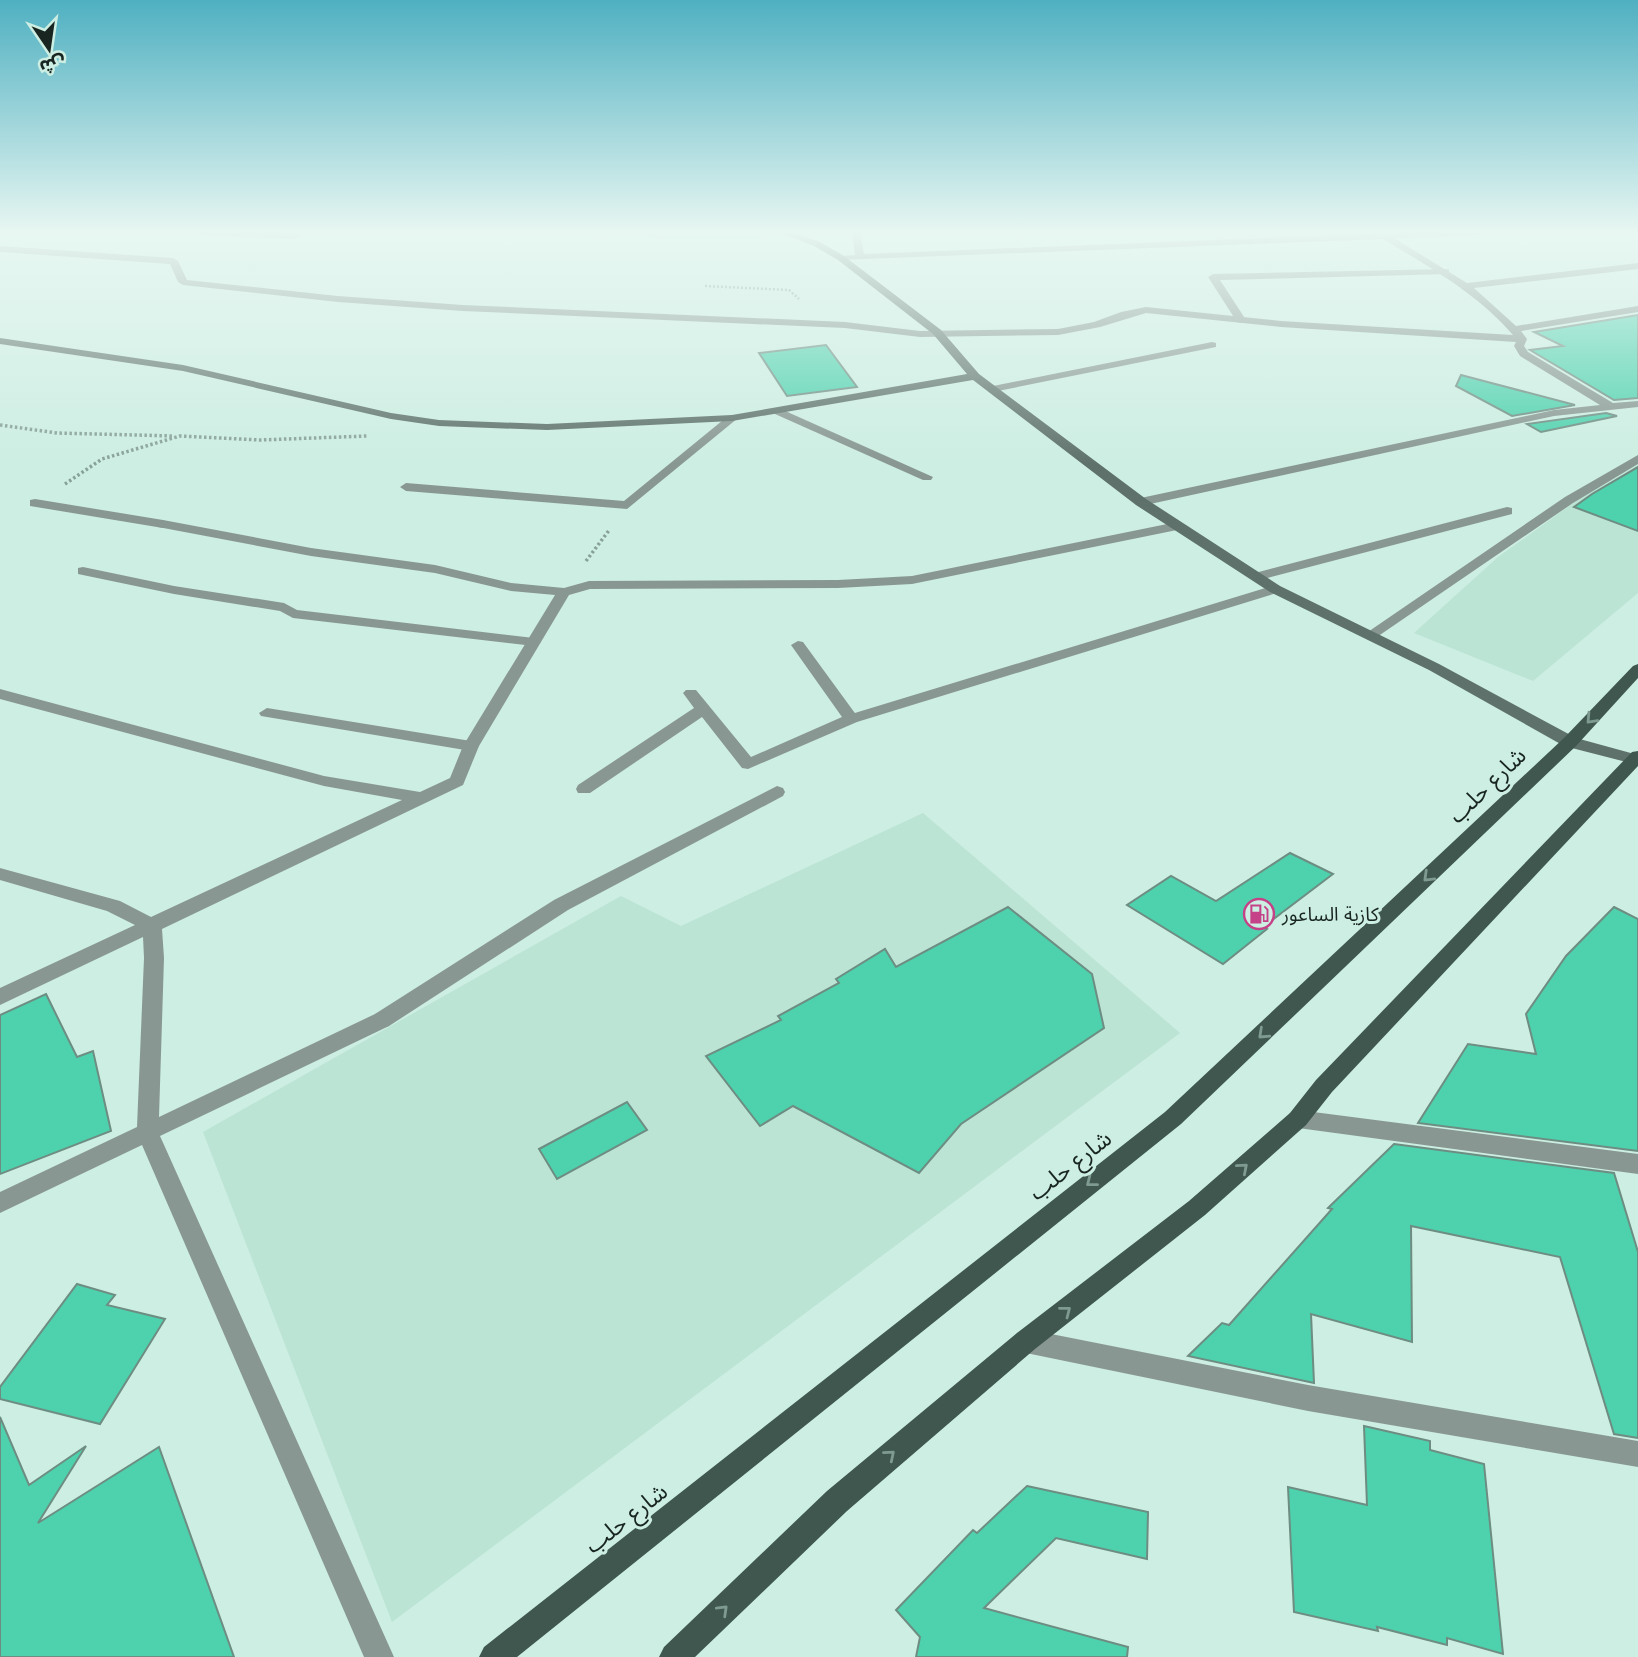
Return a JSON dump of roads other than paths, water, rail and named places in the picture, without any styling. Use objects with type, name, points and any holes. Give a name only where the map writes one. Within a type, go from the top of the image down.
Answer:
[{"type":"main road","name":"شارع حلب","points":[[494,1657],[1173,1118],[1570,742],[1638,669]]},
{"type":"main road","points":[[674,1657],[836,1500],[1026,1341],[1197,1208],[1298,1119],[1324,1086],[1637,759]]},
{"type":"street","points":[[501,309],[845,325],[920,334],[1058,332],[1096,325],[1125,314],[1146,310],[1241,320],[1522,339]]},
{"type":"street","points":[[908,309],[937,332],[975,376],[1141,502],[1275,589],[1434,667],[1570,742],[1637,759]]},
{"type":"street","points":[[1234,309],[1241,320]]},
{"type":"street","points":[[1497,309],[1522,339]]},
{"type":"street","points":[[1514,329],[1636,309]]},
{"type":"street","points":[[1522,339],[1519,346],[1524,354],[1610,406]]},
{"type":"street","points":[[0,341],[183,368],[391,416],[439,423],[547,427],[732,418],[975,376]]},
{"type":"street","points":[[993,389],[1212,345]]},
{"type":"street","points":[[1141,502],[1554,413],[1638,404]]},
{"type":"street","points":[[779,412],[927,477]]},
{"type":"street","points":[[406,486],[627,505],[732,418]]},
{"type":"street","points":[[1369,636],[1559,507],[1638,459]]},
{"type":"street","points":[[35,503],[311,552],[435,569],[511,586],[564,592],[589,585],[838,584],[912,580],[1177,526]]},
{"type":"street","points":[[1256,577],[1507,511]]},
{"type":"street","points":[[83,571],[174,590],[284,607],[293,614],[534,642]]},
{"type":"street","points":[[691,692],[747,764],[851,719],[1275,589]]},
{"type":"street","points":[[0,997],[457,781],[471,746],[564,592]]},
{"type":"street","points":[[799,645],[851,719]]},
{"type":"street","points":[[0,694],[324,781],[422,798]]},
{"type":"street","points":[[584,789],[703,709]]},
{"type":"street","points":[[267,713],[471,746]]},
{"type":"street","points":[[0,1203],[382,1020],[561,905],[777,792]]},
{"type":"street","points":[[0,874],[113,906],[152,926]]},
{"type":"street","points":[[152,926],[154,958],[148,1133],[379,1657]]},
{"type":"street","points":[[1298,1119],[1638,1164]]},
{"type":"street","points":[[1026,1341],[1308,1398],[1638,1454]]},
{"type":"place","name":"كازية الساعور","points":[[1259,914]]}]
